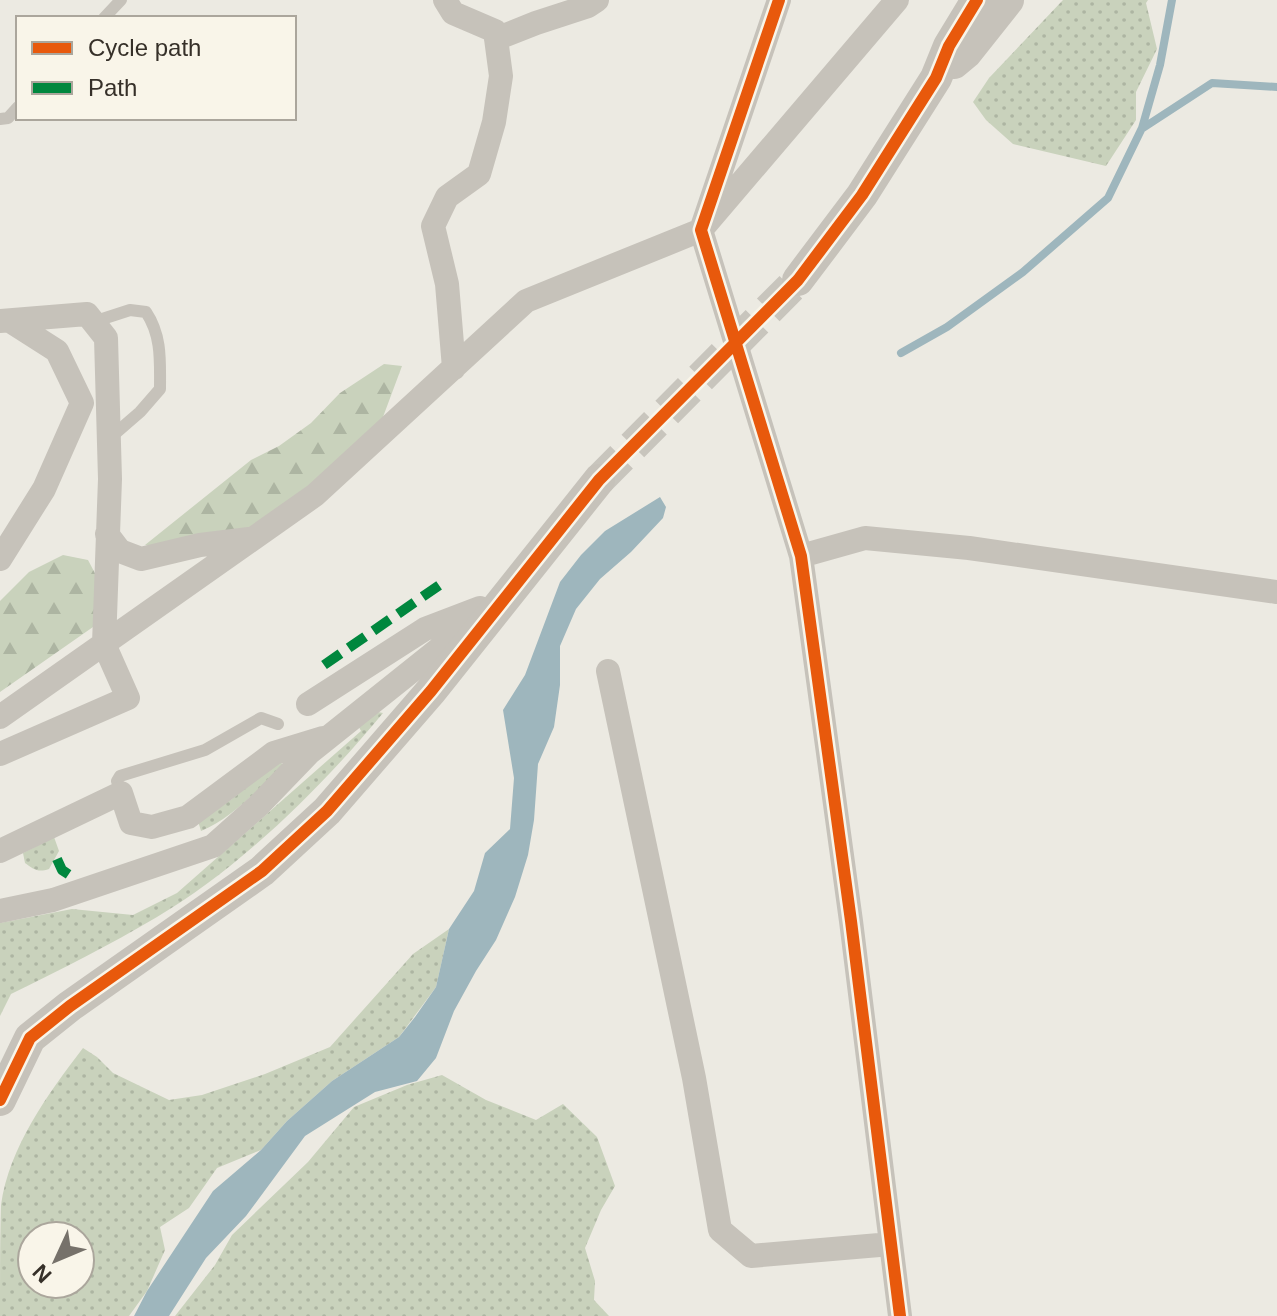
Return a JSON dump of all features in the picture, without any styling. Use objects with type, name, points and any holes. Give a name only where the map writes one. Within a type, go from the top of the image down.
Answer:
[{"type":"street","points":[[445,0],[453,13],[495,31],[501,76],[494,122],[479,174],[447,197],[433,226],[447,284],[454,368]]},
{"type":"street","points":[[496,39],[597,0]]},
{"type":"street","points":[[779,0],[701,230],[801,556],[851,921],[900,1316]]},
{"type":"street","points":[[0,717],[315,495],[526,301],[701,230],[897,0]]},
{"type":"street","points":[[798,280],[862,195],[936,78],[949,46],[977,0]]},
{"type":"street","points":[[936,78],[966,53],[1008,0]]},
{"type":"street","points":[[1,750],[54,731],[128,698],[104,644],[110,438],[106,338],[87,314],[5,321]]},
{"type":"street","points":[[0,559],[44,489],[82,403],[57,351],[5,321]]},
{"type":"street","points":[[0,1100],[30,1038],[70,1006],[262,871],[327,811],[431,691],[599,480]]},
{"type":"street","points":[[107,534],[120,551],[141,559],[200,545],[254,538]]},
{"type":"street","points":[[801,556],[865,538],[969,548],[1277,592]]},
{"type":"street","points":[[308,704],[425,629],[501,600]]},
{"type":"street","points":[[0,911],[53,900],[213,846],[259,805],[310,752],[501,600]]},
{"type":"street","points":[[608,671],[694,1078],[720,1230],[751,1256],[891,1244]]},
{"type":"street","points":[[36,693],[54,731]]},
{"type":"street","points":[[0,851],[121,793],[131,823],[152,827],[188,817],[274,753],[333,735]]},
{"type":"lane","points":[[106,16],[121,0]]},
{"type":"lane","points":[[93,322],[130,310],[146,312],[156,327],[160,354],[160,389],[140,412],[110,438]]},
{"type":"lane","points":[[121,793],[117,781],[120,776],[205,750],[261,718],[278,724]]},
{"type":"green space","points":[[1063,0],[1148,0],[1146,3],[1157,49],[1136,92],[1136,120],[1106,166],[1013,144],[986,120],[973,102],[989,78]]},
{"type":"green space","points":[[384,364],[402,366],[383,417],[363,443],[259,527],[155,546],[145,545],[251,460],[279,446],[311,423],[340,393]]},
{"type":"green space","points":[[63,555],[88,560],[98,579],[93,627],[0,692],[0,601],[29,572]]},
{"type":"green space","points":[[373,711],[383,713],[307,797],[249,851],[157,917],[11,994],[0,1016],[0,923],[72,909],[133,915],[177,893],[361,731],[357,723]]},
{"type":"green space","points":[[280,760],[283,766],[245,802],[224,819],[201,831],[198,821],[232,799]]},
{"type":"green space","points":[[54,837],[59,851],[49,869],[36,870],[25,863],[23,853]]},
{"type":"green space","points":[[449,929],[436,987],[399,1037],[332,1081],[287,1121],[261,1150],[217,1168],[189,1208],[160,1227],[165,1250],[147,1291],[129,1316],[0,1316],[1,1205],[5,1183],[32,1122],[83,1048],[113,1073],[169,1100],[202,1095],[265,1074],[330,1047],[413,954]]},
{"type":"green space","points":[[442,1075],[486,1100],[536,1120],[563,1104],[597,1137],[615,1186],[585,1248],[595,1281],[594,1300],[609,1316],[175,1316],[215,1265],[232,1235],[308,1162],[354,1107],[407,1085]]},
{"type":"water","points":[[660,497],[666,507],[663,518],[600,579],[576,609],[560,646],[560,685],[554,727],[538,764],[528,855],[515,897],[496,940],[454,1011],[436,1058],[417,1081],[375,1092],[305,1136],[246,1216],[206,1258],[169,1316],[134,1316],[213,1191],[261,1150],[287,1121],[332,1081],[399,1037],[436,987],[449,929],[474,891],[485,853],[510,829],[514,778],[503,710],[525,675],[560,582],[605,531]]},
{"type":"waterway","points":[[901,353],[947,327],[1023,272],[1108,198],[1142,128],[1160,65],[1172,0]]},
{"type":"waterway","points":[[1143,128],[1212,83],[1277,87]]},
{"type":"tunnel","points":[[599,480],[798,280]]},
{"type":"marked path","points":[[324,665],[441,584]]},
{"type":"marked path","points":[[57,859],[62,870],[71,876]]},
{"type":"cycle path","points":[[779,0],[701,230],[801,556],[851,921],[900,1316]]},
{"type":"cycle path","points":[[0,1100],[30,1038],[70,1006],[262,871],[327,811],[431,691],[599,480],[798,280],[862,195],[936,78],[949,46],[977,0]]}]
